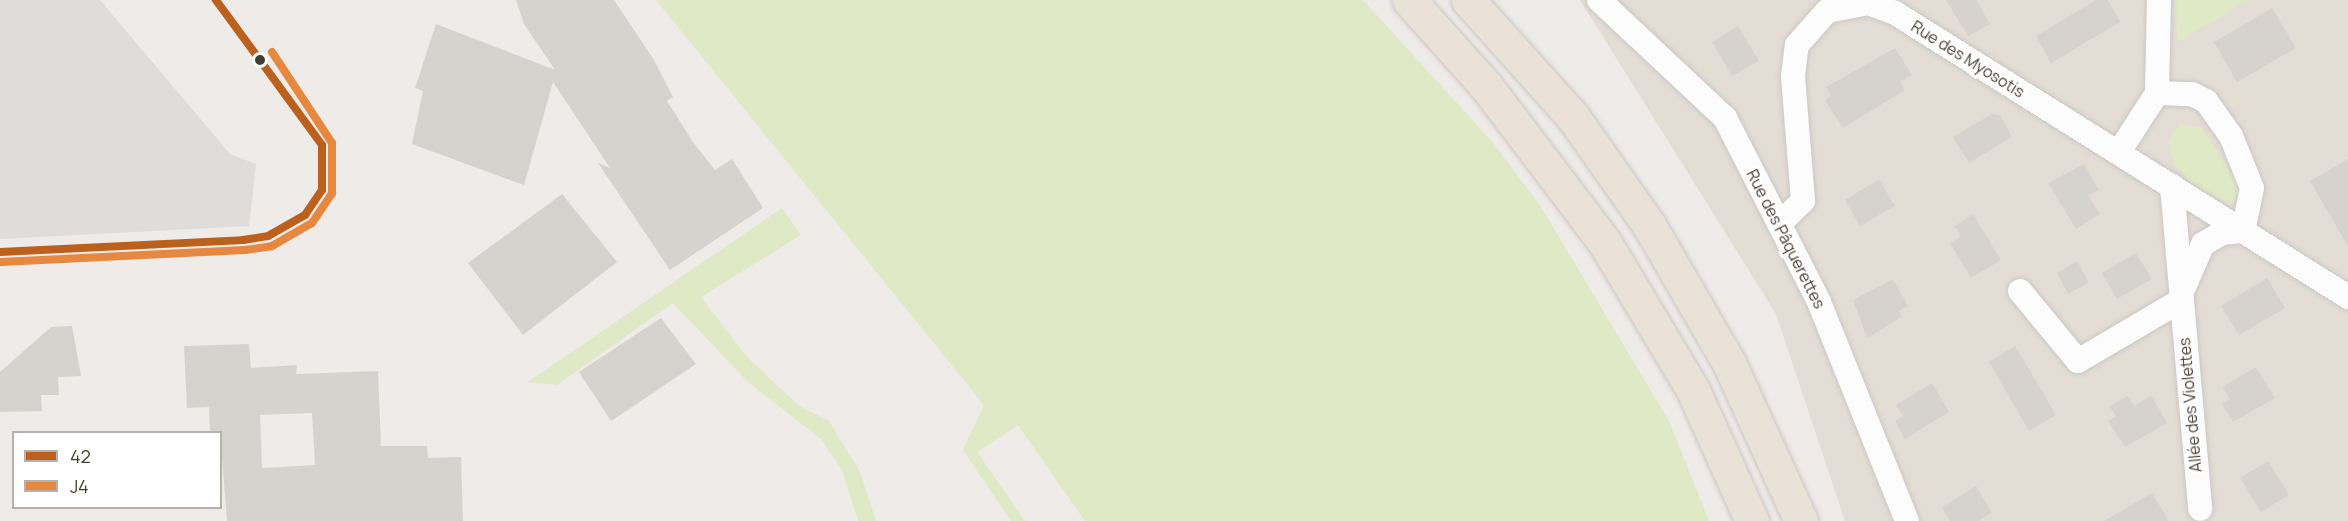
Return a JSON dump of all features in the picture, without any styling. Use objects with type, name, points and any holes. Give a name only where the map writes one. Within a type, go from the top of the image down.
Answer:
[{"type":"highway","points":[[1409,0],[1486,86],[1605,243],[1693,390],[1752,521]]},
{"type":"highway","points":[[1468,0],[1572,117]]},
{"type":"highway","points":[[1500,0],[1572,117],[1678,271],[1753,411],[1801,521]]},
{"type":"street","name":"Rue des Pâquerettes","points":[[1599,0],[1725,118],[1819,302],[1907,521]]},
{"type":"street","points":[[2119,152],[2157,93],[2159,0]]},
{"type":"street","name":"Rue des Myosotis","points":[[1779,224],[1803,201],[1795,53],[1814,20],[1840,5],[1868,3],[1895,12],[2348,297]]},
{"type":"street","points":[[2157,93],[2192,94],[2206,101],[2231,135],[2252,188],[2243,231]]},
{"type":"street","name":"Allée des Violettes","points":[[2172,186],[2180,301],[2200,509]]},
{"type":"street","name":"Allée des Violettes","points":[[2180,301],[2190,263],[2203,244],[2222,233],[2243,231]]},
{"type":"street","points":[[2020,291],[2078,361],[2180,301]]},
{"type":"shaded area","points":[[0,0],[100,0],[230,154],[256,164],[249,226],[0,239]]},
{"type":"shaded area","points":[[1580,0],[2348,0],[2348,521],[1845,521],[1776,314]]},
{"type":"green space","points":[[656,0],[1363,0],[1494,144],[1541,207],[1669,421],[1709,521],[1085,521],[1018,425],[977,452],[1025,521],[1011,521],[963,450],[984,405]]},
{"type":"green space","points":[[2175,0],[2249,0],[2178,42]]},
{"type":"green space","points":[[2180,123],[2202,128],[2241,187],[2238,201],[2229,204],[2197,187],[2174,165],[2168,142]]},
{"type":"green space","points":[[782,208],[801,235],[701,297],[747,357],[799,406],[829,421],[860,472],[876,521],[858,521],[842,470],[821,439],[749,383],[673,303],[557,385],[528,382]]},
{"type":"building","points":[[516,0],[614,0],[654,60],[673,97],[667,101],[693,142],[715,170],[732,159],[763,208],[670,270],[598,163],[610,168],[553,82],[524,185],[412,144],[423,91],[415,88],[436,24],[555,70],[524,24]]},
{"type":"building","points":[[1946,0],[1976,0],[1990,24],[1968,36]]},
{"type":"building","points":[[2096,0],[2108,0],[2120,22],[2051,63],[2036,36]]},
{"type":"building","points":[[2272,8],[2296,48],[2237,82],[2214,42]]},
{"type":"building","points":[[1738,26],[1759,61],[1732,76],[1712,42]]},
{"type":"building","points":[[1895,48],[1912,75],[1900,81],[1905,90],[1843,128],[1825,100],[1831,96],[1826,87]]},
{"type":"building","points":[[1992,114],[2000,115],[2012,137],[1969,163],[1953,137]]},
{"type":"building","points":[[2348,159],[2348,246],[2310,181]]},
{"type":"building","points":[[2084,164],[2099,190],[2088,195],[2100,214],[2076,229],[2048,183]]},
{"type":"building","points":[[1879,179],[1895,206],[1860,226],[1845,200]]},
{"type":"building","points":[[562,194],[617,262],[523,335],[468,263]]},
{"type":"building","points":[[1973,214],[2001,260],[1971,278],[1950,243],[1961,237],[1955,226]]},
{"type":"building","points":[[2136,253],[2152,279],[2117,299],[2102,273]]},
{"type":"building","points":[[2077,261],[2089,282],[2068,294],[2057,273]]},
{"type":"building","points":[[2267,278],[2285,308],[2239,335],[2221,306]]},
{"type":"building","points":[[1893,279],[1908,306],[1899,311],[1902,317],[1867,338],[1853,300]]},
{"type":"building","points":[[661,318],[696,364],[611,421],[579,372]]},
{"type":"building","points":[[72,326],[81,376],[58,377],[59,395],[41,395],[42,411],[0,412],[0,372],[51,327]]},
{"type":"building","points":[[249,344],[251,368],[297,365],[296,374],[378,371],[381,446],[427,446],[428,458],[461,457],[463,521],[227,521],[222,431],[210,431],[209,407],[187,408],[184,346]],"holes":[[[312,413],[315,465],[262,468],[260,415]]]},
{"type":"building","points":[[2015,346],[2056,415],[2029,431],[1989,362]]},
{"type":"building","points":[[2256,367],[2275,398],[2233,422],[2222,404],[2230,399],[2222,387]]},
{"type":"building","points":[[1932,383],[1949,412],[1905,439],[1895,421],[1903,416],[1896,405]]},
{"type":"building","points":[[2151,395],[2167,423],[2125,447],[2108,421],[2116,416],[2109,406],[2128,396],[2134,406]]},
{"type":"building","points":[[2268,461],[2289,495],[2261,512],[2240,478]]},
{"type":"building","points":[[1976,486],[1992,513],[1978,521],[1950,521],[1942,507]]},
{"type":"building","points":[[2152,493],[2169,521],[2104,521]]},
{"type":"transit line","name":"42","points":[[0,252],[243,240],[268,236],[305,215],[322,190],[322,145],[216,0]]},
{"type":"transit line","name":"J4","points":[[1,262],[245,250],[272,246],[312,223],[332,193],[332,143],[272,52]]}]
